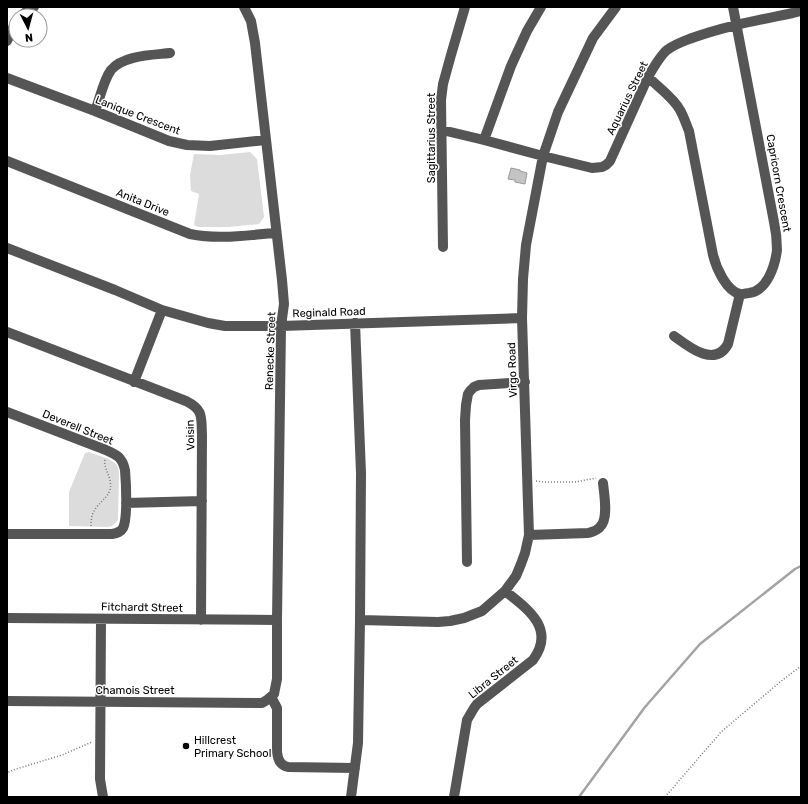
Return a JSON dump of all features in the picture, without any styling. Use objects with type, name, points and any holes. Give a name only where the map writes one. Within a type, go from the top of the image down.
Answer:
[{"type":"street","name":"Renecke Street","points":[[244,7],[251,21],[255,43],[284,304],[281,326],[277,679],[274,694],[266,700]]},
{"type":"street","name":"Sagittarius Street","points":[[443,248],[441,100],[443,84],[465,7]]},
{"type":"street","points":[[484,140],[511,66],[541,7]]},
{"type":"street","name":"Virgo Road","points":[[360,620],[438,622],[464,618],[482,610],[505,591],[516,576],[525,553],[529,535],[522,318],[526,245],[542,156],[558,112],[593,38],[616,7]]},
{"type":"street","name":"Capricorn Crescent","points":[[733,7],[777,240],[775,258],[769,276],[764,285],[753,293],[740,294]]},
{"type":"street","name":"Aquarius Street","points":[[542,156],[592,168],[606,165],[610,161],[648,78],[666,51],[700,35],[736,25],[793,14],[801,11]]},
{"type":"street","points":[[95,111],[105,82],[111,71],[117,65],[129,59],[141,56],[170,53]]},
{"type":"street","name":"Lanique Crescent","points":[[7,78],[95,111],[163,139],[187,145],[210,146],[266,140]]},
{"type":"street","points":[[648,78],[680,109],[689,131],[716,266],[724,281],[733,290],[740,294],[728,344],[722,352],[714,355],[705,354],[685,344],[674,336]]},
{"type":"street","points":[[442,130],[542,156]]},
{"type":"street","name":"Anita Drive","points":[[7,160],[190,234],[220,238],[276,233]]},
{"type":"street","name":"Reginald Road","points":[[7,248],[108,287],[162,310],[208,323],[225,326],[281,326],[522,318]]},
{"type":"street","points":[[134,382],[162,310]]},
{"type":"street","points":[[351,797],[358,743],[360,620],[361,472],[355,323]]},
{"type":"street","name":"Voisin","points":[[7,332],[186,401],[197,408],[201,414],[202,435],[201,620]]},
{"type":"street","points":[[467,562],[465,415],[468,394],[478,385],[525,382]]},
{"type":"street","name":"Deverell Street","points":[[7,412],[115,454],[124,464],[126,504],[125,523],[120,531],[112,534],[7,534]]},
{"type":"street","points":[[529,535],[588,533],[601,527],[604,521],[605,506],[603,483]]},
{"type":"street","points":[[126,504],[202,501]]},
{"type":"street","name":"Libra Street","points":[[454,797],[467,720],[470,714],[478,704],[532,660],[537,654],[540,646],[541,630],[537,622],[527,608],[505,591]]},
{"type":"street","name":"Fitchardt Street","points":[[7,618],[277,620]]},
{"type":"street","points":[[101,619],[100,779],[103,797]]},
{"type":"street","points":[[266,700],[277,708],[277,752],[278,758],[282,764],[288,767],[355,768]]},
{"type":"street","name":"Chamois Street","points":[[7,701],[101,702],[266,700]]},
{"type":"path","points":[[91,534],[93,514],[96,508],[106,498],[109,491],[110,481],[105,463],[108,452]]},
{"type":"path","points":[[528,479],[543,482],[575,482],[598,478],[601,479],[603,483]]},
{"type":"path","points":[[665,797],[721,732],[801,666]]},
{"type":"path","points":[[7,775],[13,770],[62,755],[95,741]]},
{"type":"shaded area","points":[[250,152],[257,159],[264,217],[259,224],[229,227],[198,227],[194,225],[199,194],[191,191],[190,175],[194,154],[220,155]]},
{"type":"shaded area","points":[[89,452],[111,460],[116,464],[118,469],[118,520],[112,526],[69,526],[69,492],[85,453]]},
{"type":"building","points":[[511,168],[527,173],[525,184],[508,179]]},
{"type":"waterway","points":[[579,797],[645,707],[700,644],[795,569],[801,566]]},
{"type":"place","name":"Hillcrest Primary School","points":[[186,746]]}]
